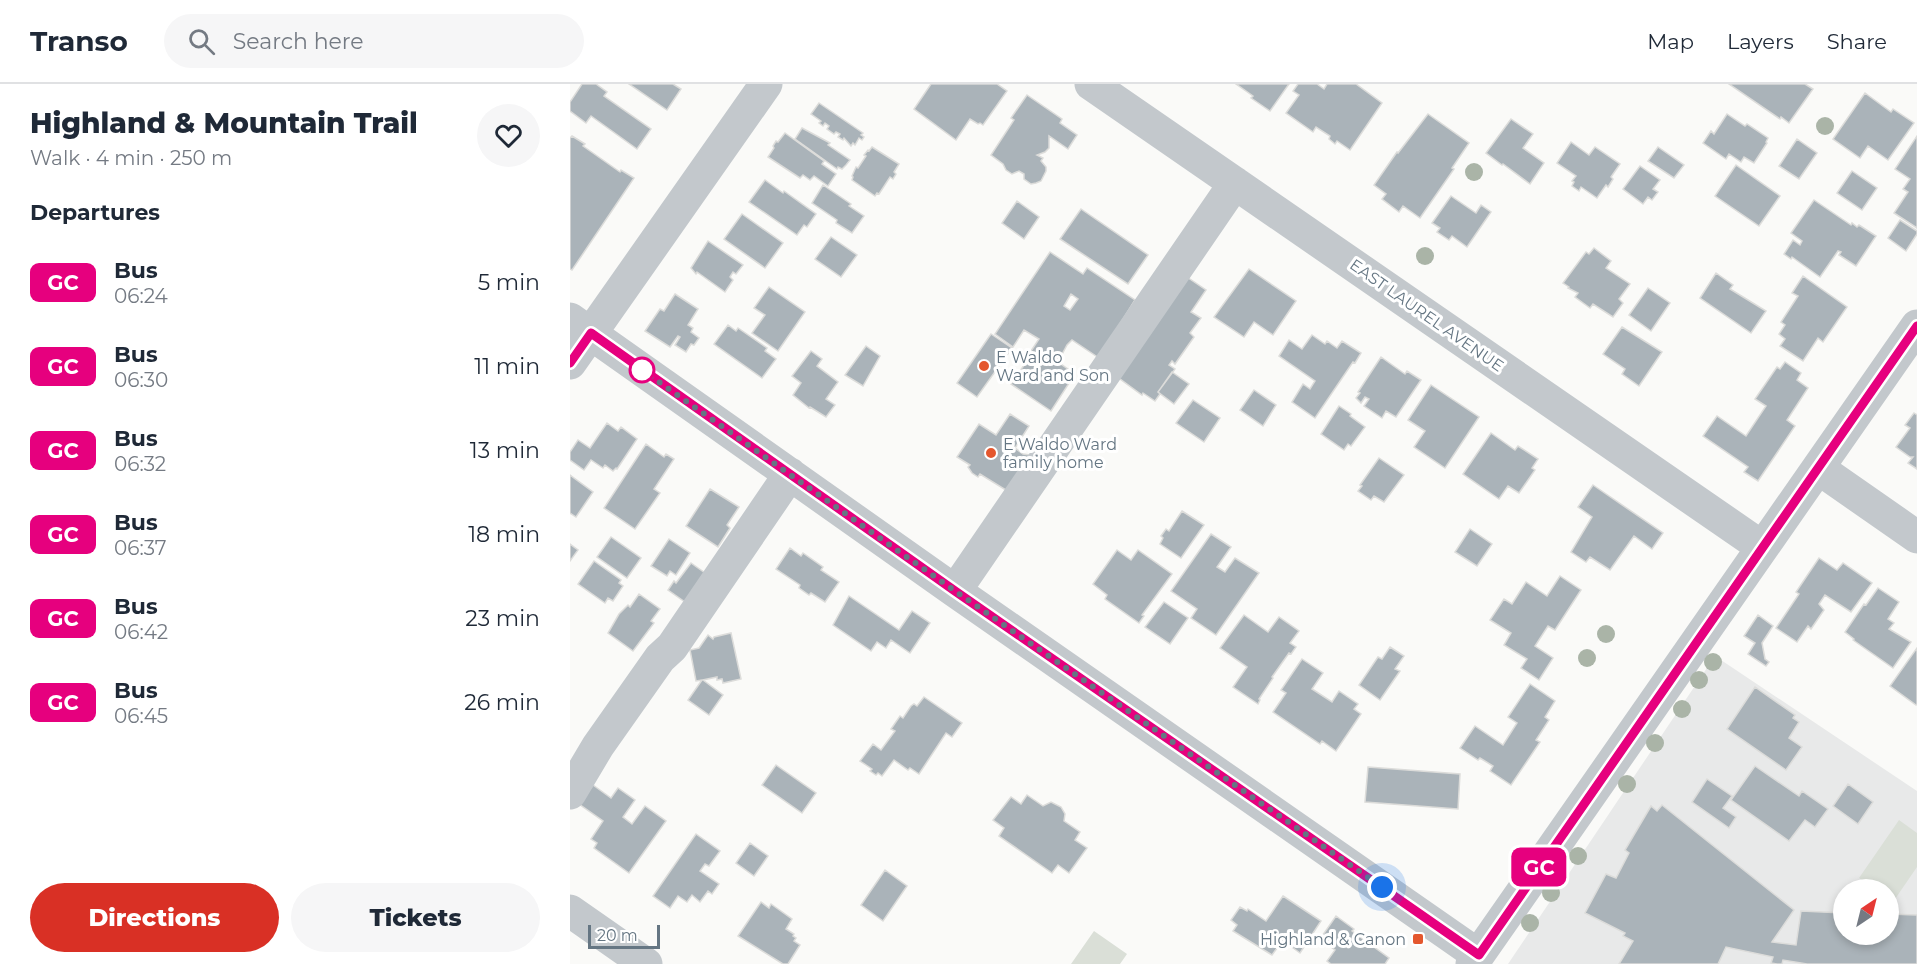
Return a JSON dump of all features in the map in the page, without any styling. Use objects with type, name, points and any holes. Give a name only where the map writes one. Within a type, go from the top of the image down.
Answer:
[{"type":"street","points":[[570,363],[580,326],[766,84]]},
{"type":"street","name":"EAST LAUREL AVENUE","points":[[1091,84],[1762,547]]},
{"type":"street","points":[[955,591],[1234,183]]},
{"type":"street","points":[[580,326],[1475,959],[1917,326]]},
{"type":"street","points":[[1818,468],[1917,537]]},
{"type":"street","points":[[570,793],[598,747],[660,658],[672,647],[790,474]]},
{"type":"street","points":[[570,911],[646,964]]},
{"type":"shaded area","points":[[1715,656],[1917,791],[1917,964],[1508,964]]},
{"type":"shaded area","points":[[1899,820],[1917,833],[1917,867],[1899,893],[1899,879],[1859,878]]},
{"type":"shaded area","points":[[1094,931],[1127,954],[1120,964],[1071,964]]},
{"type":"building","points":[[582,84],[596,84],[607,92],[604,96],[651,129],[637,149],[591,116],[586,123],[570,111],[570,102]]},
{"type":"building","points":[[629,84],[673,84],[681,89],[667,110]]},
{"type":"building","points":[[931,84],[997,84],[1007,91],[983,125],[970,119],[956,140],[914,109]]},
{"type":"building","points":[[1236,84],[1289,84],[1270,111]]},
{"type":"building","points":[[1298,84],[1317,84],[1324,89],[1327,84],[1356,84],[1382,103],[1350,150],[1337,141],[1335,144],[1329,139],[1330,136],[1316,127],[1313,132],[1286,113],[1299,95],[1293,91]]},
{"type":"building","points":[[1729,84],[1805,84],[1813,89],[1789,123]]},
{"type":"building","points":[[1865,93],[1891,112],[1893,109],[1914,123],[1888,160],[1868,146],[1860,158],[1833,139]]},
{"type":"building","points":[[1027,95],[1062,119],[1060,123],[1077,135],[1068,149],[1049,136],[1049,148],[1037,155],[1043,158],[1041,161],[1046,171],[1041,181],[1031,184],[1024,179],[1024,174],[1019,171],[1012,174],[991,155],[1014,120],[1011,118]]},
{"type":"building","points":[[819,103],[863,133],[862,140],[859,138],[855,145],[853,143],[851,146],[844,138],[843,140],[838,137],[840,134],[836,132],[834,134],[827,129],[829,126],[825,123],[823,126],[819,123],[821,121],[811,114]]},
{"type":"building","points":[[1428,114],[1469,143],[1420,218],[1403,206],[1399,212],[1382,199],[1386,194],[1374,185]]},
{"type":"building","points":[[1727,114],[1768,138],[1754,163],[1744,157],[1741,162],[1729,154],[1726,159],[1703,143],[1711,131],[1714,134]]},
{"type":"building","points":[[1511,119],[1533,134],[1523,148],[1544,163],[1530,184],[1486,153]]},
{"type":"building","points":[[802,128],[830,143],[828,145],[850,160],[842,169],[838,167],[837,169],[795,139]]},
{"type":"building","points":[[785,133],[824,161],[822,164],[836,174],[828,186],[814,176],[810,180],[803,175],[800,178],[768,157],[776,141],[778,142]]},
{"type":"building","points":[[572,136],[620,172],[621,170],[634,178],[572,270],[570,269],[570,138]]},
{"type":"building","points":[[1917,136],[1917,228],[1894,213],[1908,192],[1903,189],[1910,179],[1895,169]]},
{"type":"building","points":[[1797,139],[1817,153],[1799,179],[1779,166]]},
{"type":"building","points":[[1571,142],[1589,155],[1595,147],[1620,164],[1611,177],[1613,179],[1608,187],[1606,185],[1597,198],[1581,187],[1579,191],[1572,186],[1574,182],[1572,181],[1576,176],[1557,163]]},
{"type":"building","points":[[872,147],[899,164],[893,179],[890,177],[879,194],[875,196],[852,180],[856,167],[858,168],[866,156],[864,155]]},
{"type":"building","points":[[1658,147],[1684,165],[1674,178],[1648,161]]},
{"type":"building","points":[[1736,165],[1780,196],[1759,226],[1715,196]]},
{"type":"building","points":[[1640,166],[1660,180],[1653,189],[1658,192],[1652,200],[1648,197],[1643,204],[1623,189]]},
{"type":"building","points":[[1852,171],[1877,188],[1862,210],[1837,193]]},
{"type":"building","points":[[765,180],[816,214],[807,227],[804,225],[797,235],[749,202]]},
{"type":"building","points":[[823,185],[864,216],[852,233],[812,203]]},
{"type":"building","points":[[1451,196],[1476,213],[1481,205],[1491,212],[1467,247],[1452,236],[1449,240],[1437,232],[1440,228],[1432,223]]},
{"type":"building","points":[[1814,200],[1851,225],[1852,223],[1857,227],[1859,225],[1876,236],[1856,266],[1839,255],[1841,252],[1838,251],[1820,277],[1784,254],[1793,240],[1800,245],[1802,241],[1791,233]]},
{"type":"building","points":[[1017,201],[1039,217],[1024,239],[1002,223]]},
{"type":"building","points":[[1081,209],[1148,255],[1128,284],[1060,239]]},
{"type":"building","points":[[742,214],[783,243],[765,268],[724,239]]},
{"type":"building","points":[[1900,220],[1917,231],[1906,251],[1888,238]]},
{"type":"building","points":[[831,237],[857,255],[841,277],[815,259]]},
{"type":"building","points":[[708,241],[743,265],[736,274],[733,272],[730,277],[733,280],[725,292],[697,272],[696,274],[691,268]]},
{"type":"building","points":[[1594,248],[1611,261],[1606,268],[1630,284],[1619,299],[1623,303],[1613,317],[1593,304],[1590,308],[1575,297],[1578,293],[1563,283],[1586,252],[1589,254]]},
{"type":"building","points":[[1050,252],[1083,274],[1087,268],[1135,300],[1099,358],[1072,340],[1067,345],[1058,362],[1075,374],[1051,411],[1011,384],[1039,339],[1024,330],[1013,347],[995,334]],"holes":[[[1071,294],[1078,299],[1070,310],[1064,306]]]},
{"type":"building","points":[[1249,269],[1296,301],[1273,335],[1254,322],[1244,337],[1214,317]]},
{"type":"building","points":[[1181,273],[1206,290],[1191,312],[1201,318],[1190,333],[1194,337],[1175,364],[1172,361],[1169,365],[1175,369],[1158,392],[1160,394],[1155,401],[1143,393],[1142,395],[1116,376]]},
{"type":"building","points":[[1716,273],[1733,285],[1730,289],[1766,311],[1751,333],[1700,298]]},
{"type":"building","points":[[1803,276],[1847,307],[1823,342],[1818,338],[1803,361],[1780,346],[1785,339],[1779,334],[1785,325],[1781,322],[1798,296],[1792,293]]},
{"type":"building","points":[[769,287],[805,312],[778,351],[752,333],[765,315],[754,308]]},
{"type":"building","points":[[1648,288],[1670,303],[1651,331],[1629,315]]},
{"type":"building","points":[[675,294],[698,309],[688,325],[693,328],[691,332],[699,338],[686,352],[675,345],[680,337],[678,336],[670,347],[645,331],[660,309],[664,311]]},
{"type":"building","points":[[728,325],[736,331],[738,328],[767,348],[765,351],[776,359],[762,378],[714,344]]},
{"type":"building","points":[[1622,327],[1662,352],[1639,386],[1622,374],[1625,369],[1603,354]]},
{"type":"building","name":"E Waldo Ward and Son","points":[[991,334],[1012,348],[977,397],[957,383]]},
{"type":"building","points":[[1312,335],[1325,344],[1327,341],[1337,348],[1342,341],[1361,353],[1315,418],[1292,402],[1303,384],[1310,389],[1315,381],[1279,356],[1289,340],[1302,349]]},
{"type":"building","points":[[866,346],[880,356],[863,386],[845,375]]},
{"type":"building","points":[[811,351],[822,359],[817,366],[838,382],[826,399],[835,405],[826,417],[809,408],[793,395],[801,383],[792,376]]},
{"type":"building","points":[[1381,357],[1405,374],[1407,371],[1421,380],[1396,417],[1386,411],[1382,418],[1364,406],[1369,399],[1365,397],[1361,403],[1356,398]]},
{"type":"building","points":[[1785,362],[1801,373],[1797,380],[1808,388],[1787,420],[1795,426],[1758,481],[1744,472],[1748,467],[1703,436],[1717,416],[1746,436],[1766,406],[1755,399],[1777,367],[1780,369]]},
{"type":"building","points":[[1172,372],[1189,384],[1174,404],[1158,392]]},
{"type":"building","points":[[1431,385],[1479,417],[1445,468],[1414,447],[1425,431],[1408,420]]},
{"type":"building","points":[[1254,390],[1276,405],[1263,426],[1240,410]]},
{"type":"building","points":[[1193,400],[1220,418],[1204,442],[1176,423]]},
{"type":"building","points":[[1339,406],[1365,427],[1351,446],[1348,444],[1344,450],[1321,434]]},
{"type":"building","points":[[1914,413],[1917,415],[1917,469],[1908,463],[1913,457],[1896,447],[1910,428],[1905,425]]},
{"type":"building","name":"E Waldo Ward family home","points":[[1010,414],[1029,426],[1015,448],[1023,454],[1030,455],[1021,468],[1015,459],[1011,465],[1022,472],[1009,492],[980,474],[978,477],[972,473],[968,467],[970,465],[957,457],[979,424],[996,435]]},
{"type":"building","points":[[607,423],[618,431],[621,427],[637,439],[617,469],[613,471],[605,465],[603,468],[591,460],[584,470],[570,460],[570,452],[578,440],[590,448]]},
{"type":"building","points":[[1491,433],[1515,450],[1518,446],[1538,459],[1532,468],[1535,470],[1519,493],[1508,486],[1499,499],[1463,474]]},
{"type":"building","points":[[646,444],[664,457],[666,454],[674,459],[654,489],[660,493],[635,529],[604,508]]},
{"type":"building","points":[[1379,458],[1404,475],[1384,502],[1374,496],[1371,500],[1358,491]]},
{"type":"building","points":[[570,475],[593,492],[576,517],[570,513]]},
{"type":"building","points":[[1593,485],[1663,533],[1652,549],[1634,536],[1610,570],[1590,557],[1586,562],[1571,552],[1592,517],[1578,507]]},
{"type":"building","points":[[710,489],[739,507],[727,525],[730,528],[718,547],[686,526]]},
{"type":"building","points":[[1182,511],[1204,525],[1181,558],[1160,544],[1163,538],[1161,536],[1166,529],[1169,531]]},
{"type":"building","points":[[1470,529],[1492,544],[1477,566],[1455,552]]},
{"type":"building","points":[[1211,534],[1231,547],[1217,567],[1225,572],[1235,558],[1259,573],[1216,635],[1191,618],[1197,609],[1171,591]]},
{"type":"building","points":[[611,537],[641,558],[627,578],[597,557]]},
{"type":"building","points":[[669,539],[690,553],[676,575],[670,571],[667,576],[651,566]]},
{"type":"building","points":[[570,544],[578,550],[570,561]]},
{"type":"building","points":[[790,548],[801,556],[803,553],[823,567],[821,570],[839,582],[825,602],[811,593],[809,595],[799,588],[800,585],[776,569]]},
{"type":"building","points":[[1117,550],[1131,560],[1138,550],[1172,574],[1142,615],[1144,616],[1139,623],[1105,599],[1107,595],[1093,584]]},
{"type":"building","points":[[1819,558],[1837,570],[1843,563],[1872,583],[1851,612],[1825,595],[1819,604],[1824,610],[1811,629],[1808,626],[1797,642],[1776,628],[1799,594],[1796,592]]},
{"type":"building","points":[[594,561],[621,580],[619,583],[623,586],[613,601],[608,598],[605,603],[578,584]]},
{"type":"building","points":[[691,563],[705,573],[685,602],[668,590]]},
{"type":"building","points":[[1560,576],[1581,590],[1555,630],[1548,626],[1535,646],[1553,658],[1539,680],[1521,668],[1527,659],[1504,645],[1511,633],[1490,620],[1504,599],[1512,604],[1526,582],[1547,596]]},
{"type":"building","points":[[1878,588],[1899,602],[1888,619],[1894,623],[1889,629],[1911,642],[1893,668],[1845,632]]},
{"type":"building","points":[[639,594],[660,609],[651,621],[654,623],[633,651],[608,633],[619,614],[628,605],[630,607]]},
{"type":"building","points":[[849,596],[899,630],[912,611],[930,623],[910,653],[891,640],[886,648],[877,642],[871,651],[833,625]]},
{"type":"building","points":[[1164,602],[1188,618],[1170,644],[1145,627]]},
{"type":"building","points":[[1244,615],[1268,632],[1279,617],[1299,631],[1290,643],[1296,647],[1272,677],[1258,704],[1233,687],[1247,667],[1220,648]]},
{"type":"building","points":[[1758,615],[1773,626],[1762,643],[1765,659],[1769,662],[1766,666],[1748,654],[1755,643],[1744,636]]},
{"type":"building","points":[[731,633],[741,679],[723,683],[722,679],[717,680],[717,677],[703,680],[723,695],[709,715],[688,700],[702,680],[696,681],[690,650],[699,648],[708,635],[713,639]]},
{"type":"building","points":[[1390,647],[1404,656],[1395,669],[1400,671],[1380,700],[1359,685],[1378,657],[1382,659]]},
{"type":"building","points":[[1917,648],[1917,704],[1916,705],[1890,686]]},
{"type":"building","points":[[1302,659],[1323,673],[1312,689],[1332,702],[1339,691],[1358,704],[1354,709],[1361,714],[1336,751],[1322,741],[1320,744],[1273,712],[1286,693],[1281,690]]},
{"type":"building","points":[[1530,684],[1555,701],[1545,717],[1549,720],[1536,740],[1540,742],[1511,785],[1490,771],[1493,766],[1480,758],[1478,760],[1460,748],[1475,726],[1503,745],[1517,723],[1508,717]]},
{"type":"building","points":[[1755,687],[1795,715],[1793,718],[1799,722],[1789,738],[1802,747],[1786,770],[1727,729]]},
{"type":"building","points":[[924,697],[962,723],[952,737],[946,733],[919,774],[910,768],[908,770],[894,760],[882,776],[870,771],[872,769],[860,761],[873,744],[881,750],[895,731],[891,729],[900,716],[903,718],[911,706],[914,704],[917,706]]},
{"type":"building","points":[[776,765],[816,793],[802,813],[762,785]]},
{"type":"building","points":[[1755,766],[1799,796],[1802,791],[1828,809],[1815,827],[1805,820],[1789,841],[1731,800]]},
{"type":"building","points":[[1368,767],[1460,774],[1458,809],[1365,802]]},
{"type":"building","points":[[1707,779],[1732,796],[1723,808],[1736,817],[1729,828],[1692,802]]},
{"type":"building","points":[[1848,784],[1873,802],[1858,824],[1833,806]]},
{"type":"building","points":[[593,785],[611,798],[618,788],[635,800],[623,817],[632,824],[645,806],[666,821],[629,873],[594,848],[597,843],[591,839],[603,821],[579,804]]},
{"type":"building","points":[[1027,795],[1043,806],[1051,802],[1061,807],[1065,814],[1064,821],[1080,832],[1075,840],[1087,848],[1069,873],[1058,865],[1052,873],[999,836],[1004,828],[993,820],[1011,797],[1021,804]]},
{"type":"building","points":[[1662,805],[1794,910],[1772,942],[1796,945],[1801,911],[1833,912],[1833,945],[1899,945],[1899,914],[1917,915],[1917,964],[1807,964],[1783,960],[1782,964],[1777,964],[1771,963],[1773,957],[1726,947],[1718,964],[1619,964],[1633,941],[1623,936],[1625,933],[1585,913],[1606,874],[1616,878],[1629,853],[1625,850],[1651,806],[1657,811]]},
{"type":"building","points":[[696,834],[720,851],[709,866],[705,864],[700,871],[719,884],[712,894],[708,891],[700,902],[692,895],[687,902],[678,896],[670,908],[653,896]]},
{"type":"building","points":[[750,843],[768,856],[754,876],[736,863]]},
{"type":"building","points":[[885,870],[907,886],[883,921],[861,905]]},
{"type":"building","points":[[1283,896],[1321,921],[1300,953],[1289,945],[1287,948],[1280,944],[1272,955],[1233,931],[1237,925],[1231,920],[1240,907],[1247,911],[1248,909],[1266,921]]},
{"type":"building","points":[[761,902],[769,908],[771,904],[792,919],[786,929],[794,934],[796,938],[794,941],[800,945],[788,964],[783,964],[738,936]]},
{"type":"building","points":[[1336,916],[1354,929],[1352,931],[1389,958],[1385,964],[1331,964],[1327,961],[1335,950],[1320,939]]},
{"type":"bus line","name":"GC","points":[[570,363],[591,333],[955,591],[1479,955],[1917,326]]},
{"type":"place","name":"E Waldo Ward and Son","points":[[984,366]]},
{"type":"place","name":"E Waldo Ward family home","points":[[991,453]]},
{"type":"place","name":"Highland & Canon","points":[[1418,939]]},
{"type":"route","points":[[642,370],[955,591],[1382,887]]}]
